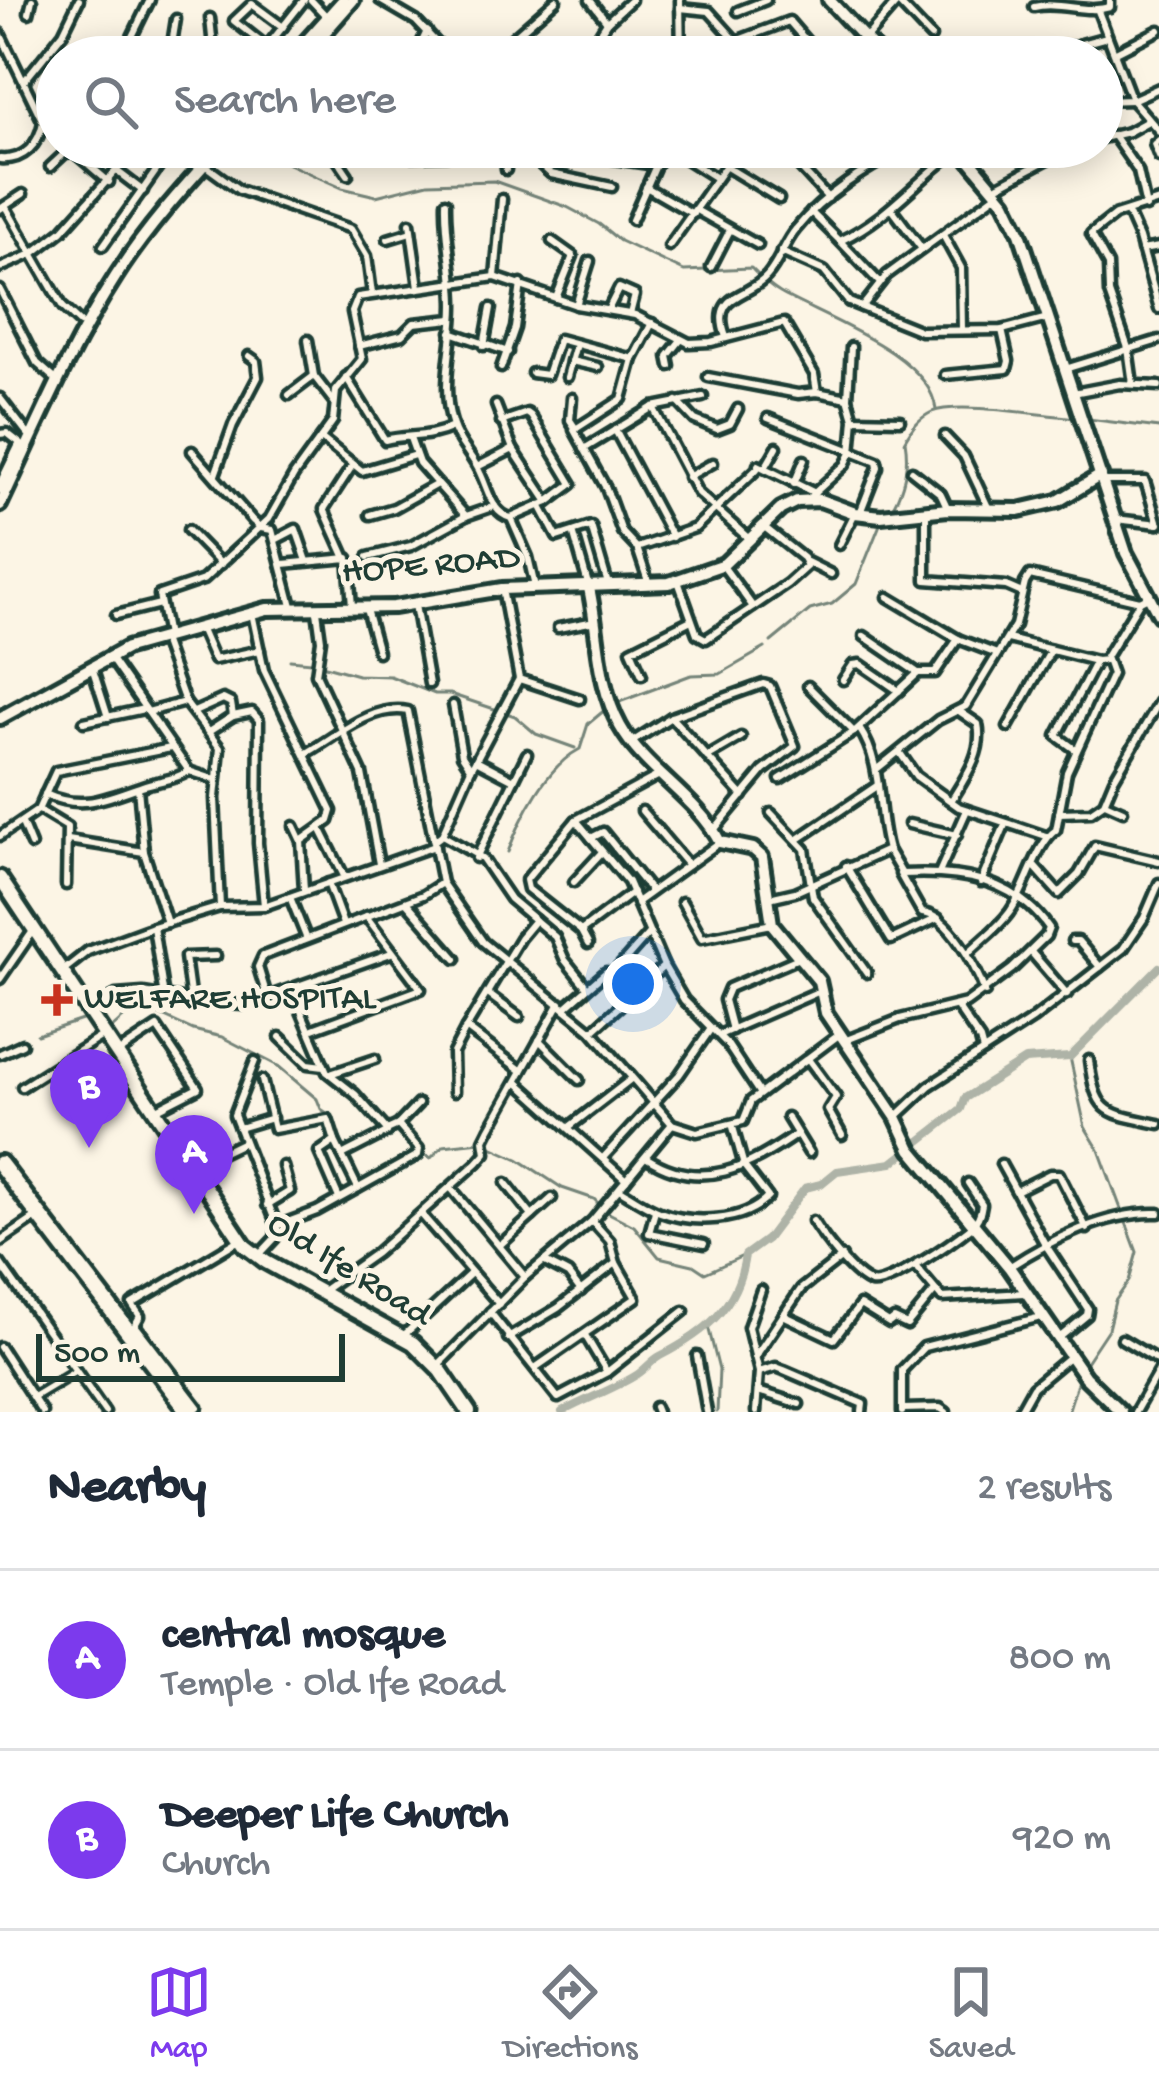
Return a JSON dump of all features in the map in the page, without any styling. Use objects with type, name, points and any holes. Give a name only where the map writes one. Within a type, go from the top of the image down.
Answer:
[{"type":"highway","points":[[0,1168],[188,1412]]},
{"type":"highway","points":[[0,1168],[188,1412]]},
{"type":"main road","name":"Old Ife Road","points":[[0,878],[239,1239],[257,1256],[419,1355],[466,1412]]},
{"type":"main road","name":"Old Ife Road","points":[[0,888],[158,1109],[236,1242],[263,1267],[403,1336],[437,1366],[466,1412]]},
{"type":"street","points":[[29,14],[32,0]]},
{"type":"street","points":[[61,36],[79,0]]},
{"type":"street","points":[[132,36],[150,0]]},
{"type":"street","points":[[275,36],[308,0],[328,18]]},
{"type":"street","points":[[311,36],[343,0]]},
{"type":"street","points":[[321,36],[353,0]]},
{"type":"street","points":[[380,0],[430,36]]},
{"type":"street","points":[[515,36],[556,0]]},
{"type":"street","points":[[590,0],[607,22]]},
{"type":"street","points":[[597,36],[632,0]]},
{"type":"street","points":[[738,11],[766,0]]},
{"type":"street","points":[[829,0],[861,36]]},
{"type":"street","points":[[1098,10],[1109,7],[1110,0]]},
{"type":"street","points":[[868,36],[898,1],[930,36]]},
{"type":"street","points":[[254,36],[234,21],[252,4],[283,27]]},
{"type":"street","points":[[681,36],[680,4],[709,11],[732,36]]},
{"type":"street","points":[[1034,7],[1088,4],[1098,10],[1106,36]]},
{"type":"street","points":[[209,18],[211,36]]},
{"type":"street","points":[[173,36],[176,20]]},
{"type":"street","points":[[749,36],[789,21],[802,36]]},
{"type":"street","points":[[1123,48],[1159,30]]},
{"type":"street","points":[[425,36],[427,31]]},
{"type":"street","points":[[0,33],[36,106]]},
{"type":"street","points":[[25,80],[36,66]]},
{"type":"street","points":[[1123,73],[1132,100],[1159,136],[1154,144],[1159,157]]},
{"type":"street","points":[[1123,100],[1159,88]]},
{"type":"street","points":[[1123,131],[1148,121]]},
{"type":"street","points":[[0,159],[14,159],[36,141]]},
{"type":"street","points":[[1123,149],[1138,171],[1146,207]]},
{"type":"street","points":[[94,168],[109,182]]},
{"type":"street","points":[[0,268],[32,254],[62,231],[121,168]]},
{"type":"street","points":[[103,246],[159,168]]},
{"type":"street","points":[[0,506],[95,311],[144,235],[196,168]]},
{"type":"street","points":[[0,488],[80,323],[132,241],[201,168]]},
{"type":"street","points":[[208,168],[239,190],[351,229],[368,256],[372,293]]},
{"type":"street","points":[[343,168],[348,175]]},
{"type":"street","points":[[544,168],[550,174],[612,187]]},
{"type":"street","points":[[632,220],[655,168]]},
{"type":"street","points":[[700,168],[716,178]]},
{"type":"street","points":[[669,247],[724,168]]},
{"type":"street","points":[[728,168],[779,199]]},
{"type":"street","points":[[798,168],[827,198]]},
{"type":"street","points":[[726,337],[722,315],[728,301],[763,280],[811,212],[875,168]]},
{"type":"street","points":[[840,241],[892,209],[932,168]]},
{"type":"street","points":[[977,168],[996,190],[1020,233],[1131,566],[1144,599],[1159,615]]},
{"type":"street","points":[[862,307],[879,282],[996,190],[1034,168]]},
{"type":"street","points":[[118,172],[143,191]]},
{"type":"street","points":[[646,188],[758,245]]},
{"type":"street","points":[[23,194],[3,207],[69,316],[80,323]]},
{"type":"street","points":[[495,277],[502,199]]},
{"type":"street","points":[[1133,384],[1128,348],[1108,293],[1108,265],[1091,234],[1115,215],[1159,201]]},
{"type":"street","points":[[446,202],[452,319],[446,386],[453,427],[478,466],[495,506],[501,515],[512,518],[572,485],[531,416],[527,413],[501,422]]},
{"type":"street","points":[[892,209],[923,250]]},
{"type":"street","points":[[811,212],[879,282]]},
{"type":"street","points":[[1128,213],[1159,309]]},
{"type":"street","points":[[388,239],[411,228],[418,287]]},
{"type":"street","points":[[711,267],[730,230]]},
{"type":"street","points":[[943,235],[961,268],[962,330]]},
{"type":"street","points":[[552,242],[573,256],[556,298]]},
{"type":"street","points":[[1142,250],[1159,247]]},
{"type":"street","points":[[782,252],[824,272],[843,298],[921,331],[1002,330],[1048,318]]},
{"type":"street","points":[[576,304],[590,261]]},
{"type":"street","points":[[220,907],[216,780],[220,748],[185,702],[170,668],[160,593],[203,580],[269,520],[335,416],[336,391],[362,359],[352,307],[358,298],[495,277],[576,304],[630,314],[680,341],[707,342],[784,323],[814,374],[817,392]]},
{"type":"street","points":[[501,368],[521,284]]},
{"type":"street","points":[[609,308],[619,288],[635,295],[630,314]]},
{"type":"street","points":[[0,290],[37,363],[54,378]]},
{"type":"street","points":[[484,346],[491,308]]},
{"type":"street","points":[[359,346],[402,335],[414,322],[452,319]]},
{"type":"street","points":[[576,429],[619,403],[633,359],[652,323]]},
{"type":"street","points":[[945,375],[1007,369],[1002,330]]},
{"type":"street","points":[[451,332],[508,352]]},
{"type":"street","points":[[532,373],[547,375],[558,339],[633,359]]},
{"type":"street","points":[[308,340],[314,376],[334,402]]},
{"type":"street","points":[[1065,369],[1159,340]]},
{"type":"street","points":[[670,366],[668,356],[680,341]]},
{"type":"street","points":[[568,377],[576,344]]},
{"type":"street","points":[[812,496],[850,453],[854,418],[848,398],[851,347]]},
{"type":"street","points":[[215,475],[232,425],[258,377],[256,361],[249,356]]},
{"type":"street","points":[[571,361],[598,367]]},
{"type":"street","points":[[289,395],[314,376]]},
{"type":"street","points":[[346,377],[385,440],[427,437],[453,427]]},
{"type":"street","points":[[708,377],[848,398]]},
{"type":"street","points":[[1073,393],[1133,384],[1159,386]]},
{"type":"street","points":[[584,449],[652,407],[703,397]]},
{"type":"street","points":[[0,398],[24,439]]},
{"type":"street","points":[[572,398],[570,420],[609,494],[622,532],[637,548],[649,585]]},
{"type":"street","points":[[677,400],[695,420],[717,429],[730,424],[738,409]]},
{"type":"street","points":[[496,405],[557,537],[591,526],[608,587]]},
{"type":"street","points":[[652,407],[688,477],[750,540]]},
{"type":"street","points":[[768,418],[879,464],[839,545]]},
{"type":"street","points":[[854,418],[900,421]]},
{"type":"street","points":[[614,430],[672,537]]},
{"type":"street","points":[[0,434],[24,439]]},
{"type":"street","points":[[944,436],[970,466],[989,508]]},
{"type":"street","points":[[410,437],[416,455],[466,516]]},
{"type":"street","points":[[321,438],[362,471],[416,455]]},
{"type":"street","points":[[637,548],[688,532],[717,511],[777,447]]},
{"type":"street","points":[[478,466],[513,449]]},
{"type":"street","points":[[192,451],[261,529],[272,530]]},
{"type":"street","points":[[794,484],[804,460]]},
{"type":"street","points":[[688,477],[713,463]]},
{"type":"street","points":[[352,466],[323,509],[350,561],[359,607],[378,652]]},
{"type":"street","points":[[760,467],[812,496],[858,513],[886,516],[948,509],[1019,510],[1049,504],[1102,478],[1145,481],[1159,524],[1114,519]]},
{"type":"street","points":[[912,471],[940,494],[948,509]]},
{"type":"street","points":[[370,515],[394,508],[437,484]]},
{"type":"street","name":"HOPE ROAD","points":[[0,718],[110,656],[252,613],[292,606],[415,605],[502,589],[678,581],[722,565],[781,508],[812,496]]},
{"type":"street","points":[[368,556],[411,546],[495,506]]},
{"type":"street","points":[[926,512],[926,580],[1006,586],[1022,593]]},
{"type":"street","points":[[512,518],[535,587]]},
{"type":"street","points":[[269,520],[292,606]]},
{"type":"street","points":[[763,526],[807,562],[831,574]]},
{"type":"street","points":[[275,540],[296,529],[307,562]]},
{"type":"street","points":[[188,530],[220,564]]},
{"type":"street","points":[[574,535],[590,587],[600,665],[618,722],[717,836],[762,857],[772,924],[824,989],[826,1013],[896,1117],[913,1152],[1009,1267],[1106,1406],[1120,1412]]},
{"type":"street","points":[[283,564],[346,557]]},
{"type":"street","points":[[678,581],[703,640],[795,578],[807,562]]},
{"type":"street","points":[[722,565],[753,607]]},
{"type":"street","points":[[877,769],[938,720],[958,712],[974,695],[1008,639],[1028,578],[1034,575],[1144,599]]},
{"type":"street","points":[[64,970],[88,951],[153,927],[220,907],[264,906],[437,841],[520,679],[502,589]]},
{"type":"street","points":[[888,597],[958,639],[997,653]]},
{"type":"street","points":[[1106,660],[1144,599]]},
{"type":"street","points":[[116,615],[160,604]]},
{"type":"street","points":[[415,605],[429,684]]},
{"type":"street","points":[[317,606],[321,640],[316,674],[362,773],[379,864]]},
{"type":"street","points":[[252,613],[265,670],[332,811],[333,817],[301,841]]},
{"type":"street","points":[[642,675],[631,650],[691,620]]},
{"type":"street","points":[[558,628],[595,621]]},
{"type":"street","points":[[200,629],[212,659],[260,650]]},
{"type":"street","points":[[864,636],[918,673],[935,673],[958,639]]},
{"type":"street","points":[[1008,639],[1106,660]]},
{"type":"street","points":[[1008,727],[1051,650]]},
{"type":"street","points":[[110,656],[189,771],[216,780]]},
{"type":"street","points":[[968,953],[1009,913],[1046,836],[1056,830],[1076,750],[1108,689],[1112,674],[1106,660]]},
{"type":"street","points":[[1076,750],[1057,736],[1096,661]]},
{"type":"street","points":[[843,680],[853,665],[860,664],[899,691]]},
{"type":"street","points":[[91,667],[100,682],[108,717]]},
{"type":"street","points":[[780,779],[857,730],[918,673]]},
{"type":"street","points":[[520,679],[580,698]]},
{"type":"street","points":[[632,742],[671,716],[767,683],[795,746],[808,758]]},
{"type":"street","points":[[808,686],[857,730],[877,769],[879,820],[888,850],[922,913],[938,918],[968,953],[985,992]]},
{"type":"street","points":[[194,712],[227,699],[233,716]]},
{"type":"street","points":[[84,722],[185,702]]},
{"type":"street","points":[[1058,813],[1090,812],[1104,802],[1159,702]]},
{"type":"street","points":[[453,705],[462,755],[471,769]]},
{"type":"street","points":[[304,754],[369,716],[408,711],[442,883],[483,942],[592,1031],[672,1124],[692,1132],[733,1126],[746,1118],[749,1104],[760,1094],[842,1037],[900,1018],[957,1007],[985,992],[1031,952],[1048,928],[1020,895],[939,873],[900,874]]},
{"type":"street","points":[[209,731],[233,716],[252,712],[259,720],[258,843],[264,906]]},
{"type":"street","points":[[950,801],[980,741],[978,724],[958,712]]},
{"type":"street","points":[[671,716],[743,796]]},
{"type":"street","points":[[706,757],[741,736]]},
{"type":"street","points":[[637,902],[688,865],[717,836],[743,796],[776,759],[795,746]]},
{"type":"street","points":[[0,836],[38,810],[53,774],[60,769],[171,748]]},
{"type":"street","points":[[900,753],[915,775],[967,811],[1046,836]]},
{"type":"street","points":[[476,858],[526,754]]},
{"type":"street","points":[[476,760],[514,780]]},
{"type":"street","points":[[45,794],[62,802],[91,804],[173,781],[189,771]]},
{"type":"street","points":[[588,944],[581,931],[526,885],[576,820],[661,774]]},
{"type":"street","points":[[797,840],[878,785]]},
{"type":"street","points":[[138,788],[143,852],[167,923]]},
{"type":"street","points":[[1104,802],[1124,811]]},
{"type":"street","points":[[38,810],[65,824],[66,885]]},
{"type":"street","points":[[642,811],[688,865]]},
{"type":"street","points":[[939,873],[967,811]]},
{"type":"street","points":[[771,813],[806,851],[809,885],[867,973]]},
{"type":"street","points":[[576,820],[633,892],[684,1000],[719,1035],[760,1094]]},
{"type":"street","points":[[22,823],[31,845]]},
{"type":"street","points":[[909,824],[957,835]]},
{"type":"street","points":[[981,882],[1005,825]]},
{"type":"street","points":[[294,826],[301,841],[304,890]]},
{"type":"street","points":[[320,827],[344,876]]},
{"type":"street","points":[[590,838],[603,832],[652,892]]},
{"type":"street","points":[[68,840],[143,852]]},
{"type":"street","points":[[437,841],[482,857],[510,899],[555,937],[565,960],[586,986]]},
{"type":"street","points":[[1035,867],[1059,894],[1079,874],[1095,846],[1159,860]]},
{"type":"street","points":[[769,898],[888,850]]},
{"type":"street","points":[[574,882],[601,853]]},
{"type":"street","points":[[845,866],[891,940],[938,918]]},
{"type":"street","points":[[328,882],[343,924]]},
{"type":"street","points":[[267,996],[260,958],[406,902],[442,883]]},
{"type":"street","points":[[896,1117],[929,1086],[1067,994],[1128,944],[1159,884]]},
{"type":"street","points":[[581,931],[633,892]]},
{"type":"street","points":[[290,897],[306,937]]},
{"type":"street","points":[[406,902],[455,959]]},
{"type":"street","points":[[682,902],[702,938],[772,924]]},
{"type":"street","points":[[310,1030],[420,991],[366,916]]},
{"type":"street","points":[[454,1092],[453,1053],[535,920]]},
{"type":"street","points":[[153,927],[164,997]]},
{"type":"street","points":[[612,975],[649,933]]},
{"type":"street","points":[[0,979],[31,934]]},
{"type":"street","points":[[1072,941],[1078,941],[1100,967]]},
{"type":"street","points":[[90,1010],[123,993],[235,1005],[391,952]]},
{"type":"street","points":[[1031,952],[1067,994]]},
{"type":"street","points":[[191,1001],[185,957],[216,956]]},
{"type":"street","points":[[732,1030],[724,1000],[729,988],[801,957]]},
{"type":"street","points":[[592,1031],[664,966]]},
{"type":"street","points":[[321,1292],[370,1258],[485,1154],[484,1140],[563,1005],[602,974],[612,975],[628,994]]},
{"type":"street","points":[[277,1226],[358,1188],[418,1155],[419,1149],[330,1074],[292,989]]},
{"type":"street","points":[[719,1035],[824,989]]},
{"type":"street","points":[[488,994],[519,1017]]},
{"type":"street","points":[[957,1007],[983,1051]]},
{"type":"street","points":[[119,1052],[157,1027],[188,1070],[198,1088],[158,1109]]},
{"type":"street","points":[[466,1028],[522,1071]]},
{"type":"street","points":[[603,1158],[654,1105],[710,1030]]},
{"type":"street","points":[[22,1087],[102,1036]]},
{"type":"street","points":[[280,1036],[308,1064],[324,1066]]},
{"type":"street","points":[[539,1040],[579,1080]]},
{"type":"street","points":[[0,1054],[22,1044]]},
{"type":"street","points":[[330,1074],[375,1059]]},
{"type":"street","points":[[808,1059],[836,1097],[828,1110],[842,1136]]},
{"type":"street","points":[[1089,1060],[1093,1090],[1105,1110],[1159,1124]]},
{"type":"street","points":[[256,1061],[234,1115],[277,1226],[275,1238],[257,1256]]},
{"type":"street","points":[[569,1127],[631,1079]]},
{"type":"street","points":[[262,1080],[276,1130],[326,1118],[358,1188]]},
{"type":"street","points":[[516,1081],[626,1180]]},
{"type":"street","points":[[341,1155],[394,1128],[418,1104]]},
{"type":"street","points":[[788,1117],[809,1153]]},
{"type":"street","points":[[238,1128],[272,1118]]},
{"type":"street","points":[[437,1366],[525,1277],[592,1220],[672,1124]]},
{"type":"street","points":[[619,1189],[656,1211],[716,1219],[752,1210],[768,1197],[744,1166],[733,1126]]},
{"type":"street","points":[[647,1158],[671,1172],[719,1175],[744,1166],[797,1134]]},
{"type":"street","points":[[335,1141],[318,1150],[339,1198]]},
{"type":"street","points":[[194,1166],[244,1142]]},
{"type":"street","points":[[1001,1164],[1088,1312],[1059,1338]]},
{"type":"street","points":[[267,1205],[290,1191],[283,1166]]},
{"type":"street","points":[[1018,1190],[1059,1174],[1087,1229]]},
{"type":"street","points":[[813,1221],[842,1257],[873,1283],[890,1280],[973,1226],[982,1204],[968,1183]]},
{"type":"street","points":[[506,1184],[532,1216]]},
{"type":"street","points":[[451,1188],[525,1277]]},
{"type":"street","points":[[500,1245],[552,1198]]},
{"type":"street","points":[[656,1211],[647,1232],[704,1244]]},
{"type":"street","points":[[1009,1267],[1045,1244],[1121,1217],[1159,1213]]},
{"type":"street","points":[[421,1214],[499,1304]]},
{"type":"street","points":[[0,1242],[35,1218]]},
{"type":"street","points":[[535,1368],[636,1298],[616,1263],[610,1240],[592,1220]]},
{"type":"street","points":[[188,1412],[198,1406],[135,1325],[140,1316],[132,1304],[236,1242]]},
{"type":"street","points":[[755,1357],[801,1289],[842,1257]]},
{"type":"street","points":[[545,1262],[568,1274],[581,1292]]},
{"type":"street","points":[[0,1263],[105,1412]]},
{"type":"street","points":[[508,1338],[581,1292],[616,1263]]},
{"type":"street","points":[[915,1266],[942,1298],[1024,1293]]},
{"type":"street","points":[[403,1336],[470,1274]]},
{"type":"street","points":[[756,1412],[759,1372],[748,1327],[761,1290]]},
{"type":"street","points":[[783,1315],[834,1340],[860,1305],[889,1323],[894,1319],[907,1325],[934,1292]]},
{"type":"street","points":[[490,1312],[558,1398],[607,1372],[684,1311]]},
{"type":"street","points":[[946,1412],[940,1408],[903,1410],[902,1370],[924,1347],[1041,1318]]},
{"type":"street","points":[[585,1335],[607,1372]]},
{"type":"street","points":[[1122,1339],[1159,1360]]},
{"type":"street","points":[[0,1347],[42,1412]]},
{"type":"street","points":[[1019,1412],[1033,1387],[1072,1355]]},
{"type":"street","points":[[697,1356],[706,1412]]},
{"type":"street","points":[[759,1372],[776,1367],[784,1370],[853,1397],[863,1404],[862,1412]]},
{"type":"street","points":[[1135,1412],[1159,1370]]},
{"type":"street","points":[[33,1397],[76,1371]]},
{"type":"street","points":[[758,1391],[799,1404]]},
{"type":"waterway","points":[[297,168],[342,188],[376,196],[428,183],[494,181],[567,207],[620,241],[684,271],[751,268],[780,293],[896,355],[929,390],[936,410]]},
{"type":"waterway","points":[[891,510],[904,476],[905,440],[932,412],[981,409],[1078,418]]},
{"type":"waterway","points":[[1088,419],[1159,428]]},
{"type":"waterway","points":[[771,642],[810,610],[832,604],[856,584],[881,522]]},
{"type":"waterway","points":[[614,704],[691,675],[720,674],[765,648]]},
{"type":"waterway","points":[[290,660],[358,675],[390,676],[435,694],[450,694],[515,716],[536,734],[575,748]]},
{"type":"waterway","points":[[508,852],[536,794],[557,767],[580,749],[588,724],[606,709]]},
{"type":"waterway","points":[[562,1412],[641,1372],[705,1328],[727,1304],[745,1255],[767,1239],[805,1188],[821,1184],[837,1171],[892,1163],[961,1109],[965,1098],[1025,1060],[1070,1057],[1159,967]]},
{"type":"waterway","points":[[112,1028],[143,1007],[193,1030],[222,1037],[278,1066],[330,1115],[344,1151]]},
{"type":"waterway","points":[[37,1035],[82,1020]]},
{"type":"waterway","points":[[1070,1057],[1085,1127],[1099,1150],[1137,1252],[1108,1329],[1084,1365]]},
{"type":"waterway","points":[[420,1151],[431,1158],[443,1146],[481,1142]]},
{"type":"waterway","points":[[489,1146],[562,1188],[594,1199],[634,1226],[659,1257],[693,1265],[705,1273],[745,1255]]},
{"type":"waterway","points":[[708,1326],[719,1370],[717,1412]]},
{"type":"waterway","points":[[1068,1412],[1080,1374]]},
{"type":"place","name":"WELFARE HOSPITAL","points":[[57,1000]]},
{"type":"place","name":"Deeper Life Church","points":[[89,1148]]},
{"type":"place","name":"central mosque","points":[[194,1214]]}]
